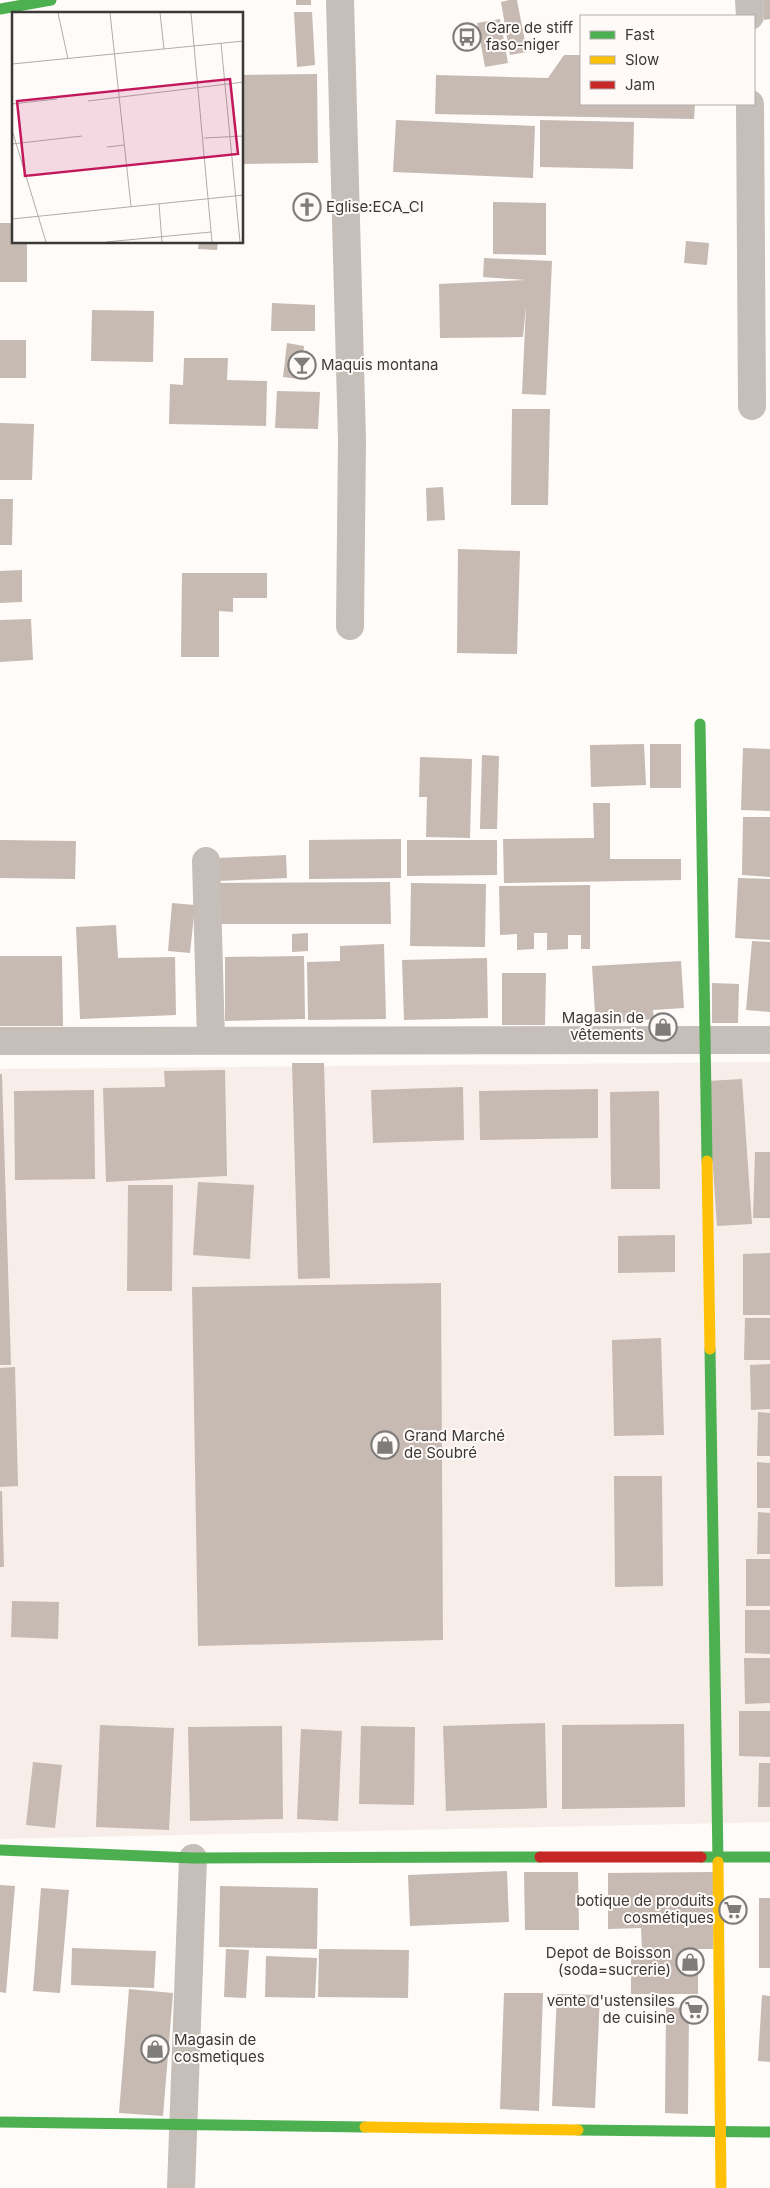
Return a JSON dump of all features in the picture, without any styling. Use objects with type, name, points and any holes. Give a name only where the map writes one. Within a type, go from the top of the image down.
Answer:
[{"type":"street","points":[[0,9],[51,0]]},
{"type":"street","points":[[340,0],[352,440],[350,626]]},
{"type":"street","points":[[749,0],[750,15]]},
{"type":"street","points":[[750,105],[752,406]]},
{"type":"street","points":[[700,724],[718,1857],[721,2188]]},
{"type":"street","points":[[206,862],[210,1040]]},
{"type":"street","points":[[0,1041],[770,1040]]},
{"type":"street","points":[[0,1850],[193,1858],[770,1857]]},
{"type":"street","points":[[181,2188],[193,1858]]},
{"type":"street","points":[[0,2122],[770,2132]]},
{"type":"shaded area","name":"Grand Marché de Soubré","points":[[770,1062],[770,1822],[0,1839],[0,1069]]},
{"type":"building","points":[[296,0],[311,0],[311,5],[296,5]]},
{"type":"building","points":[[517,0],[527,52],[510,55],[501,2]]},
{"type":"building","points":[[763,0],[770,0],[770,19],[764,20]]},
{"type":"building","points":[[294,12],[312,12],[315,65],[297,67]]},
{"type":"building","points":[[500,19],[508,63],[485,67],[477,23]]},
{"type":"building","points":[[564,55],[580,55],[580,105],[695,105],[694,119],[435,114],[436,75],[548,78]]},
{"type":"building","points":[[317,74],[318,163],[244,164],[244,75]]},
{"type":"building","points":[[396,120],[535,126],[533,178],[393,172]]},
{"type":"building","points":[[540,120],[634,122],[633,169],[540,167]]},
{"type":"building","points":[[493,202],[546,203],[546,255],[493,254]]},
{"type":"building","points":[[0,223],[12,223],[12,244],[27,244],[27,282],[0,282]]},
{"type":"building","points":[[686,241],[709,243],[707,265],[684,263]]},
{"type":"building","points":[[199,244],[218,244],[217,250],[198,249]]},
{"type":"building","points":[[484,258],[552,261],[546,395],[522,394],[526,306],[523,337],[440,338],[439,284],[526,280],[483,277]]},
{"type":"building","points":[[272,303],[315,305],[315,331],[271,331]]},
{"type":"building","points":[[92,310],[154,311],[153,362],[91,361]]},
{"type":"building","points":[[0,340],[26,340],[26,378],[0,378]]},
{"type":"building","points":[[287,343],[304,346],[303,356],[310,356],[307,380],[283,377]]},
{"type":"building","points":[[184,358],[228,358],[227,380],[267,381],[266,426],[169,424],[170,384],[183,385]]},
{"type":"building","points":[[277,391],[320,392],[318,429],[275,428]]},
{"type":"building","points":[[512,409],[550,409],[548,505],[511,505]]},
{"type":"building","points":[[0,423],[34,424],[32,480],[0,480]]},
{"type":"building","points":[[443,487],[445,520],[427,521],[426,488]]},
{"type":"building","points":[[0,499],[13,499],[12,545],[0,545]]},
{"type":"building","points":[[458,549],[520,551],[517,654],[457,653]]},
{"type":"building","points":[[22,570],[22,602],[0,603],[0,571]]},
{"type":"building","points":[[182,573],[267,573],[267,598],[233,598],[233,612],[219,611],[219,657],[181,657]]},
{"type":"building","points":[[31,619],[33,660],[0,662],[0,620]]},
{"type":"building","points":[[644,744],[646,785],[591,787],[590,745]]},
{"type":"building","points":[[650,744],[681,744],[681,788],[650,788]]},
{"type":"building","points":[[743,748],[770,749],[770,811],[741,810]]},
{"type":"building","points":[[482,755],[499,756],[497,829],[480,829]]},
{"type":"building","points":[[420,757],[472,759],[470,838],[426,837],[427,797],[419,797]]},
{"type":"building","points":[[593,803],[610,803],[610,859],[681,859],[681,880],[504,883],[503,839],[594,838]]},
{"type":"building","points":[[743,817],[770,817],[770,877],[742,875]]},
{"type":"building","points":[[401,839],[401,878],[309,879],[309,840]]},
{"type":"building","points":[[0,840],[76,841],[75,879],[0,878]]},
{"type":"building","points":[[407,840],[497,840],[497,875],[407,876]]},
{"type":"building","points":[[286,855],[287,878],[218,881],[217,858]]},
{"type":"building","points":[[738,878],[770,879],[770,940],[735,938]]},
{"type":"building","points":[[390,882],[391,924],[213,924],[213,883]]},
{"type":"building","points":[[411,883],[486,884],[485,947],[410,946]]},
{"type":"building","points":[[590,885],[590,949],[581,949],[581,935],[568,935],[568,949],[547,950],[547,933],[534,933],[534,949],[517,950],[517,934],[500,935],[499,886]]},
{"type":"building","points":[[172,903],[195,905],[190,953],[168,951]]},
{"type":"building","points":[[116,925],[118,958],[175,957],[176,1015],[80,1019],[76,927]]},
{"type":"building","points":[[308,933],[308,951],[292,952],[292,934]]},
{"type":"building","points":[[752,941],[770,942],[770,1012],[746,1010]]},
{"type":"building","points":[[384,944],[386,1019],[308,1020],[307,962],[340,961],[340,946]]},
{"type":"building","points":[[0,956],[62,956],[63,1026],[0,1026]]},
{"type":"building","points":[[304,956],[305,1019],[225,1021],[225,957]]},
{"type":"building","points":[[487,958],[488,1018],[404,1020],[402,960]]},
{"type":"building","points":[[681,961],[684,1008],[653,1010],[654,1019],[621,1022],[620,1012],[595,1013],[592,966]]},
{"type":"building","points":[[502,973],[546,973],[545,1025],[502,1025]]},
{"type":"building","points":[[712,983],[739,984],[738,1023],[712,1023]]},
{"type":"building","points":[[292,1063],[324,1063],[330,1278],[298,1279]]},
{"type":"building","points":[[225,1070],[227,1176],[106,1182],[103,1088],[165,1087],[164,1071]]},
{"type":"building","points":[[0,1074],[2,1074],[11,1365],[0,1365]]},
{"type":"building","points":[[742,1079],[752,1224],[717,1226],[707,1081]]},
{"type":"building","points":[[463,1087],[464,1140],[373,1143],[371,1090]]},
{"type":"building","points":[[598,1089],[598,1138],[480,1140],[479,1091]]},
{"type":"building","points":[[94,1090],[95,1179],[15,1180],[14,1091]]},
{"type":"building","points":[[659,1091],[660,1189],[611,1189],[610,1092]]},
{"type":"building","points":[[755,1152],[770,1152],[770,1218],[753,1218]]},
{"type":"building","points":[[198,1182],[254,1185],[250,1259],[193,1255]]},
{"type":"building","points":[[128,1185],[173,1185],[172,1291],[127,1291]]},
{"type":"building","points":[[675,1235],[675,1272],[618,1273],[618,1236]]},
{"type":"building","points":[[770,1253],[770,1315],[743,1315],[743,1254]]},
{"type":"building","points":[[441,1283],[443,1640],[198,1646],[192,1287]]},
{"type":"building","points":[[745,1318],[770,1318],[770,1360],[744,1360]]},
{"type":"building","points":[[661,1338],[664,1435],[614,1436],[612,1340]]},
{"type":"building","points":[[770,1364],[770,1409],[751,1410],[750,1365]]},
{"type":"building","points":[[15,1367],[18,1486],[0,1487],[0,1368]]},
{"type":"building","points":[[758,1412],[770,1413],[770,1456],[757,1456]]},
{"type":"building","points":[[757,1462],[770,1463],[770,1508],[757,1508]]},
{"type":"building","points":[[614,1476],[662,1476],[663,1586],[615,1587]]},
{"type":"building","points":[[0,1491],[2,1491],[4,1567],[0,1567]]},
{"type":"building","points":[[758,1512],[770,1513],[770,1554],[757,1554]]},
{"type":"building","points":[[746,1559],[770,1559],[770,1606],[746,1606]]},
{"type":"building","points":[[12,1601],[59,1602],[58,1639],[11,1637]]},
{"type":"building","points":[[745,1610],[770,1610],[770,1654],[745,1653]]},
{"type":"building","points":[[744,1658],[770,1658],[770,1703],[745,1704]]},
{"type":"building","points":[[739,1711],[770,1711],[770,1757],[739,1756]]},
{"type":"building","points":[[545,1723],[547,1808],[446,1811],[443,1726]]},
{"type":"building","points":[[684,1724],[685,1807],[562,1809],[562,1725]]},
{"type":"building","points":[[100,1725],[174,1728],[169,1830],[96,1827]]},
{"type":"building","points":[[282,1726],[283,1819],[190,1821],[188,1727]]},
{"type":"building","points":[[361,1726],[415,1727],[414,1805],[359,1804]]},
{"type":"building","points":[[301,1729],[342,1731],[338,1821],[297,1819]]},
{"type":"building","points":[[33,1762],[62,1765],[55,1828],[26,1825]]},
{"type":"building","points":[[759,1763],[770,1763],[770,1807],[758,1807]]},
{"type":"building","points":[[507,1871],[509,1922],[410,1926],[408,1875]]},
{"type":"building","points":[[524,1872],[578,1872],[579,1930],[525,1930]]},
{"type":"building","points":[[713,1872],[713,1949],[691,1949],[698,1950],[698,1994],[631,1994],[631,1950],[642,1950],[641,1928],[608,1929],[608,1873]]},
{"type":"building","points":[[0,1885],[15,1886],[6,1993],[0,1992]]},
{"type":"building","points":[[220,1886],[318,1888],[317,1949],[219,1947]]},
{"type":"building","points":[[41,1888],[69,1890],[60,1993],[33,1991]]},
{"type":"building","points":[[759,1898],[770,1898],[770,1968],[759,1968]]},
{"type":"building","points":[[72,1948],[156,1951],[154,1988],[71,1985]]},
{"type":"building","points":[[226,1949],[249,1950],[246,1998],[224,1997]]},
{"type":"building","points":[[319,1949],[409,1950],[408,1998],[318,1997]]},
{"type":"building","points":[[266,1956],[317,1958],[315,1998],[265,1997]]},
{"type":"building","points":[[129,1989],[173,1993],[163,2116],[119,2113]]},
{"type":"building","points":[[504,1993],[543,1993],[539,2111],[500,2109]]},
{"type":"building","points":[[557,1994],[600,1995],[595,2108],[552,2106]]},
{"type":"building","points":[[762,1995],[770,1996],[770,2062],[758,2061]]},
{"type":"building","points":[[666,2007],[689,2008],[688,2114],[665,2113]]},
{"type":"traffic: fast","points":[[0,9],[51,0]]},
{"type":"traffic: fast","points":[[700,724],[707,1161]]},
{"type":"traffic: fast","points":[[710,1349],[718,1862]]},
{"type":"traffic: fast","points":[[0,1850],[193,1858],[540,1857]]},
{"type":"traffic: fast","points":[[701,1857],[770,1857]]},
{"type":"traffic: fast","points":[[0,2122],[365,2127]]},
{"type":"traffic: fast","points":[[578,2130],[770,2132]]},
{"type":"traffic: slow","points":[[707,1161],[710,1349]]},
{"type":"traffic: slow","points":[[718,1862],[721,2188]]},
{"type":"traffic: slow","points":[[365,2127],[578,2130]]},
{"type":"traffic: jam","points":[[540,1857],[701,1857]]},
{"type":"place","name":"Gare de stiff faso-niger","points":[[467,37]]},
{"type":"place","name":"Eglise:ECA_CI","points":[[307,207]]},
{"type":"place","name":"Maquis montana","points":[[302,365]]},
{"type":"place","name":"Magasin de vêtements","points":[[663,1027]]},
{"type":"place","name":"Grand Marché de Soubré","points":[[385,1445]]},
{"type":"place","name":"botique de produits cosmétiques","points":[[733,1910]]},
{"type":"place","name":"Depot de Boisson (soda=sucrerie)","points":[[690,1962]]},
{"type":"place","name":"vente d'ustensiles de cuisine","points":[[694,2010]]},
{"type":"place","name":"Magasin de cosmetiques","points":[[155,2049]]}]
